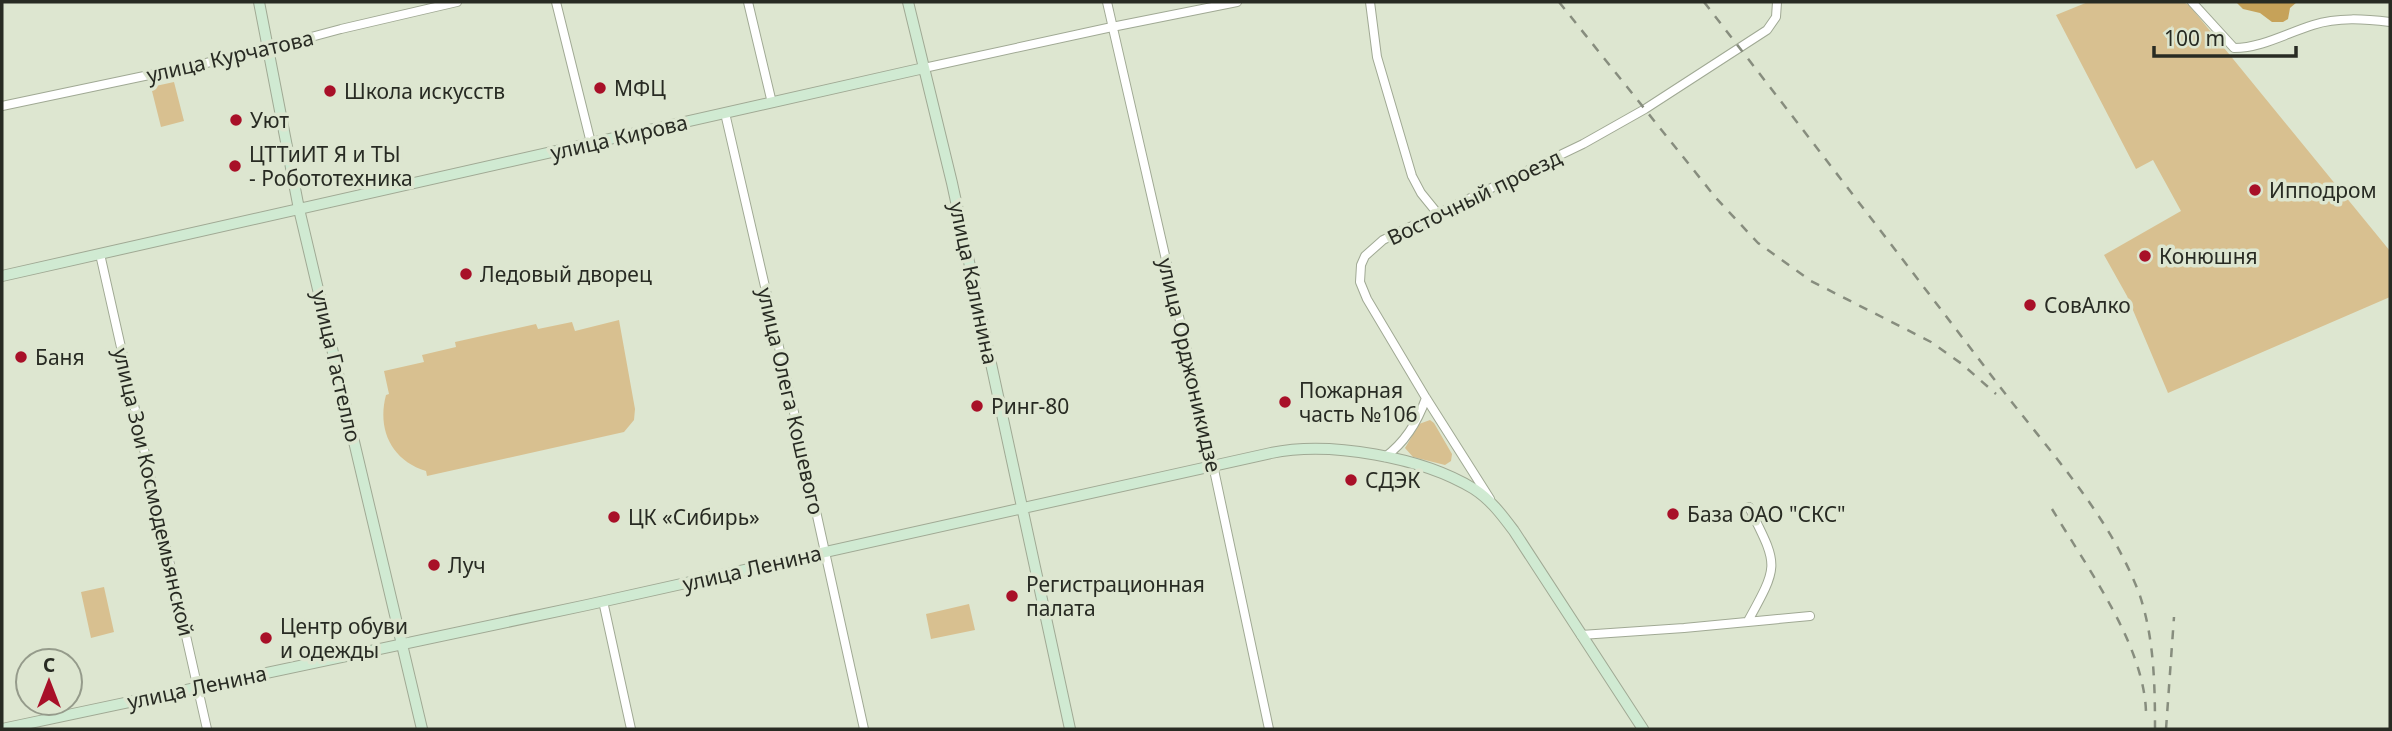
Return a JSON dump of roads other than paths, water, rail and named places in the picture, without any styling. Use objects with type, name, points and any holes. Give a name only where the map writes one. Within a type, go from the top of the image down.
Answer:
[{"type":"main road","name":"улица Гастелло","points":[[259,2],[299,209],[422,729]]},
{"type":"main road","name":"улица Калинина","points":[[908,2],[952,183],[1070,729]]},
{"type":"main road","name":"улица Кирова","points":[[2,276],[925,68]]},
{"type":"main road","name":"улица Ленина","points":[[2,729],[404,645],[1213,465],[1311,447],[1385,457],[1450,477],[1475,489],[1494,504],[1643,729]]},
{"type":"street","name":"улица Курчатова","points":[[2,106],[267,49],[457,2]]},
{"type":"street","points":[[556,2],[591,143]]},
{"type":"street","points":[[748,2],[772,103]]},
{"type":"street","name":"улица Орджоникидзе","points":[[1107,2],[1213,465],[1269,729]]},
{"type":"street","name":"улица Кирова","points":[[925,68],[1237,2]]},
{"type":"street","points":[[1370,2],[1377,57],[1412,176],[1421,193],[1438,214]]},
{"type":"street","name":"Восточный проезд","points":[[1494,504],[1426,398],[1362,290],[1360,273],[1365,256],[1383,240],[1583,144],[1645,109],[1767,30],[1776,17],[1777,2]]},
{"type":"street","points":[[2192,2],[2234,48],[2245,48],[2323,22],[2356,19],[2390,22]]},
{"type":"street","name":"улица Олега Кошевого","points":[[725,113],[864,729]]},
{"type":"street","name":"улица Зои Космодемьянской","points":[[100,254],[207,729]]},
{"type":"street","points":[[1385,457],[1403,441],[1426,398]]},
{"type":"street","points":[[1748,621],[1770,580],[1773,564],[1770,550],[1749,507]]},
{"type":"street","points":[[603,601],[631,729]]},
{"type":"street","points":[[1581,635],[1810,616]]},
{"type":"railway","points":[[1559,2],[1716,198],[1758,243],[1811,281],[1931,342],[1962,364],[1996,394]]},
{"type":"railway","points":[[1704,2],[2074,481],[2111,535],[2139,593],[2148,626],[2154,678],[2155,729]]},
{"type":"railway","points":[[2052,509],[2096,580],[2124,633],[2143,686],[2146,712]]},
{"type":"railway","points":[[2166,729],[2174,617]]},
{"type":"place","name":"МФЦ","points":[[600,88]]},
{"type":"place","name":"Школа искусств","points":[[330,91]]},
{"type":"place","name":"Уют","points":[[236,120]]},
{"type":"place","name":"ЦТТиИТ Я и ТЫ - Робототехника","points":[[235,166]]},
{"type":"place","name":"Ипподром","points":[[2255,190]]},
{"type":"place","name":"Конюшня","points":[[2145,256]]},
{"type":"place","name":"Ледовый дворец","points":[[466,274]]},
{"type":"place","name":"СовАлко","points":[[2030,305]]},
{"type":"place","name":"Баня","points":[[21,357]]},
{"type":"place","name":"Пожарная часть №106","points":[[1285,402]]},
{"type":"place","name":"Ринг-80","points":[[977,406]]},
{"type":"place","name":"СДЭК","points":[[1351,480]]},
{"type":"place","name":"База ОАО \"СКС\"","points":[[1673,514]]},
{"type":"place","name":"ЦК «Сибирь»","points":[[614,517]]},
{"type":"place","name":"Луч","points":[[434,565]]},
{"type":"place","name":"Регистрационная палата","points":[[1012,596]]},
{"type":"place","name":"Центр обуви и одежды","points":[[266,638]]}]
